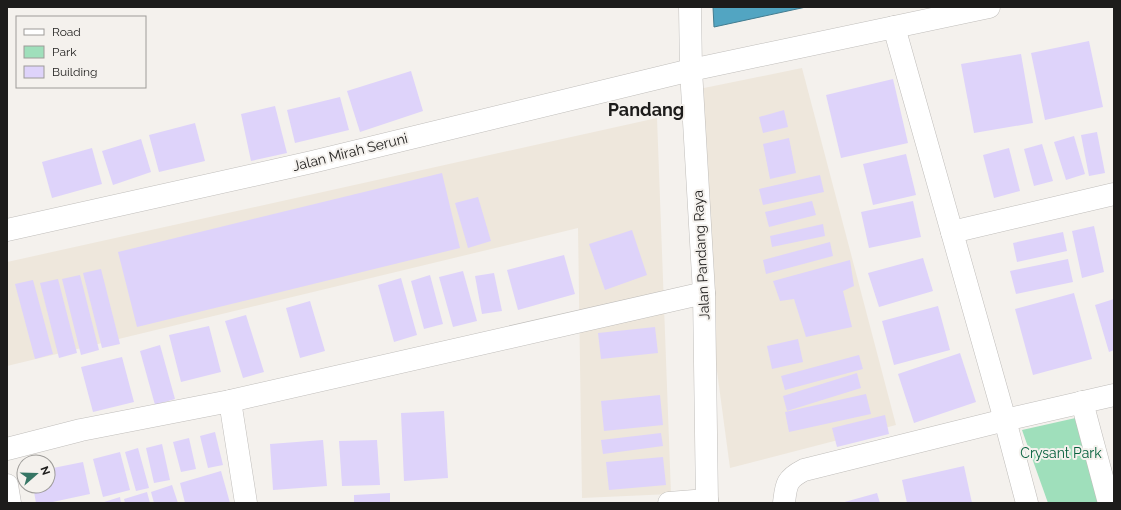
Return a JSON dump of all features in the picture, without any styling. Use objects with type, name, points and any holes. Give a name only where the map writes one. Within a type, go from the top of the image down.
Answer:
[{"type":"street","name":"Jalan Pandang Raya","points":[[690,7],[691,70],[704,293],[707,501]]},
{"type":"street","name":"Jalan Mirah Seruni","points":[[7,230],[312,162],[691,70],[989,7]]},
{"type":"street","points":[[894,27],[1005,420],[1026,503]]},
{"type":"street","points":[[952,232],[1114,194]]},
{"type":"street","points":[[7,449],[81,430],[230,401],[704,293]]},
{"type":"street","points":[[784,503],[786,487],[794,475],[804,470],[1005,420],[1114,395]]},
{"type":"street","points":[[230,401],[246,503]]},
{"type":"street","points":[[1082,402],[1109,503]]},
{"type":"street","points":[[7,485],[10,503]]},
{"type":"street","points":[[669,503],[707,501]]},
{"type":"shaded area","points":[[802,68],[896,425],[730,468],[714,349],[699,89]]},
{"type":"shaded area","points":[[657,118],[671,494],[582,498],[578,228],[7,366],[7,262]]},
{"type":"green space","name":"Crysant Park","points":[[1080,417],[1107,503],[1048,503],[1022,430]]},
{"type":"water","points":[[713,7],[806,7],[714,27]]},
{"type":"building","points":[[1089,41],[1103,107],[1045,120],[1031,53]]},
{"type":"building","points":[[1021,54],[1033,123],[974,133],[961,64]]},
{"type":"building","points":[[411,71],[423,111],[360,132],[347,91]]},
{"type":"building","points":[[893,79],[908,143],[841,158],[826,95]]},
{"type":"building","points":[[340,97],[349,130],[295,143],[287,110]]},
{"type":"building","points":[[275,106],[287,153],[251,161],[241,114]]},
{"type":"building","points":[[784,110],[788,127],[763,133],[759,117]]},
{"type":"building","points":[[195,123],[205,161],[159,172],[149,135]]},
{"type":"building","points":[[1097,132],[1105,173],[1089,176],[1081,135]]},
{"type":"building","points":[[1074,136],[1085,174],[1066,180],[1054,142]]},
{"type":"building","points":[[789,138],[796,173],[770,179],[763,144]]},
{"type":"building","points":[[141,139],[151,172],[113,185],[102,151]]},
{"type":"building","points":[[1042,144],[1053,181],[1034,186],[1024,149]]},
{"type":"building","points":[[92,148],[102,184],[52,198],[42,162]]},
{"type":"building","points":[[1009,148],[1020,191],[994,198],[983,155]]},
{"type":"building","points":[[906,154],[916,195],[873,205],[863,164]]},
{"type":"building","points":[[442,173],[460,248],[137,327],[118,252]]},
{"type":"building","points":[[820,175],[824,192],[763,205],[759,189]]},
{"type":"building","points":[[478,197],[491,241],[468,248],[455,203]]},
{"type":"building","points":[[812,201],[816,215],[769,227],[765,212]]},
{"type":"building","points":[[913,201],[921,237],[869,248],[861,212]]},
{"type":"building","points":[[823,224],[825,236],[772,247],[770,236]]},
{"type":"building","points":[[1094,226],[1104,272],[1082,278],[1072,231]]},
{"type":"building","points":[[632,230],[647,275],[605,290],[589,244]]},
{"type":"building","points":[[1063,232],[1067,251],[1017,262],[1013,243]]},
{"type":"building","points":[[830,242],[833,256],[766,274],[763,260]]},
{"type":"building","points":[[564,255],[575,294],[518,310],[507,270]]},
{"type":"building","points":[[923,258],[933,291],[879,307],[868,273]]},
{"type":"building","points":[[1068,259],[1073,282],[1016,294],[1010,271]]},
{"type":"building","points":[[850,260],[854,286],[843,291],[852,327],[806,337],[794,299],[780,301],[773,281]]},
{"type":"building","points":[[101,269],[120,344],[102,348],[83,273]]},
{"type":"building","points":[[463,271],[477,321],[453,327],[439,277]]},
{"type":"building","points":[[494,273],[502,311],[482,314],[475,276]]},
{"type":"building","points":[[80,275],[99,350],[81,355],[62,279]]},
{"type":"building","points":[[430,275],[443,324],[424,329],[411,281]]},
{"type":"building","points":[[401,278],[417,335],[394,342],[378,285]]},
{"type":"building","points":[[58,279],[77,353],[59,358],[40,283]]},
{"type":"building","points":[[33,280],[53,354],[35,359],[15,284]]},
{"type":"building","points":[[1074,293],[1092,359],[1033,375],[1015,309]]},
{"type":"building","points":[[1114,299],[1114,350],[1109,352],[1095,305]]},
{"type":"building","points":[[310,301],[325,351],[300,358],[286,308]]},
{"type":"building","points":[[938,306],[950,350],[894,365],[882,321]]},
{"type":"building","points":[[246,315],[264,372],[243,378],[225,321]]},
{"type":"building","points":[[209,326],[221,372],[181,382],[169,335]]},
{"type":"building","points":[[655,327],[658,353],[601,359],[598,333]]},
{"type":"building","points":[[798,339],[803,362],[772,369],[767,346]]},
{"type":"building","points":[[160,345],[175,399],[155,405],[140,351]]},
{"type":"building","points":[[960,353],[976,402],[914,423],[898,374]]},
{"type":"building","points":[[859,355],[863,369],[785,390],[781,376]]},
{"type":"building","points":[[122,357],[134,402],[93,412],[81,367]]},
{"type":"building","points":[[857,373],[861,388],[787,411],[783,396]]},
{"type":"building","points":[[866,394],[871,414],[789,432],[785,412]]},
{"type":"building","points":[[660,395],[663,425],[604,431],[601,401]]},
{"type":"building","points":[[444,411],[448,478],[404,481],[401,413]]},
{"type":"building","points":[[885,415],[889,434],[837,447],[832,428]]},
{"type":"building","points":[[215,432],[223,465],[208,468],[200,436]]},
{"type":"building","points":[[661,433],[663,446],[603,454],[601,440]]},
{"type":"building","points":[[189,438],[196,469],[181,472],[173,442]]},
{"type":"building","points":[[323,440],[327,486],[273,490],[270,444]]},
{"type":"building","points":[[377,440],[380,485],[342,486],[339,441]]},
{"type":"building","points":[[162,444],[170,480],[154,483],[146,448]]},
{"type":"building","points":[[138,448],[149,488],[136,491],[125,452]]},
{"type":"building","points":[[120,452],[130,490],[103,497],[93,459]]},
{"type":"building","points":[[663,457],[666,485],[609,490],[606,462]]},
{"type":"building","points":[[83,462],[90,494],[48,503],[36,503],[34,494],[56,494],[56,467]]},
{"type":"building","points":[[964,466],[972,503],[907,503],[902,480]]},
{"type":"building","points":[[221,471],[230,503],[185,503],[180,483]]},
{"type":"building","points":[[172,485],[178,503],[154,503],[151,492]]},
{"type":"building","points":[[147,492],[150,503],[125,503],[124,499]]},
{"type":"building","points":[[390,493],[390,503],[354,503],[354,495]]},
{"type":"building","points":[[877,493],[880,503],[841,503]]},
{"type":"building","points":[[120,497],[121,503],[101,503]]},
{"type":"district","name":"Pandang","points":[[646,109]]}]
